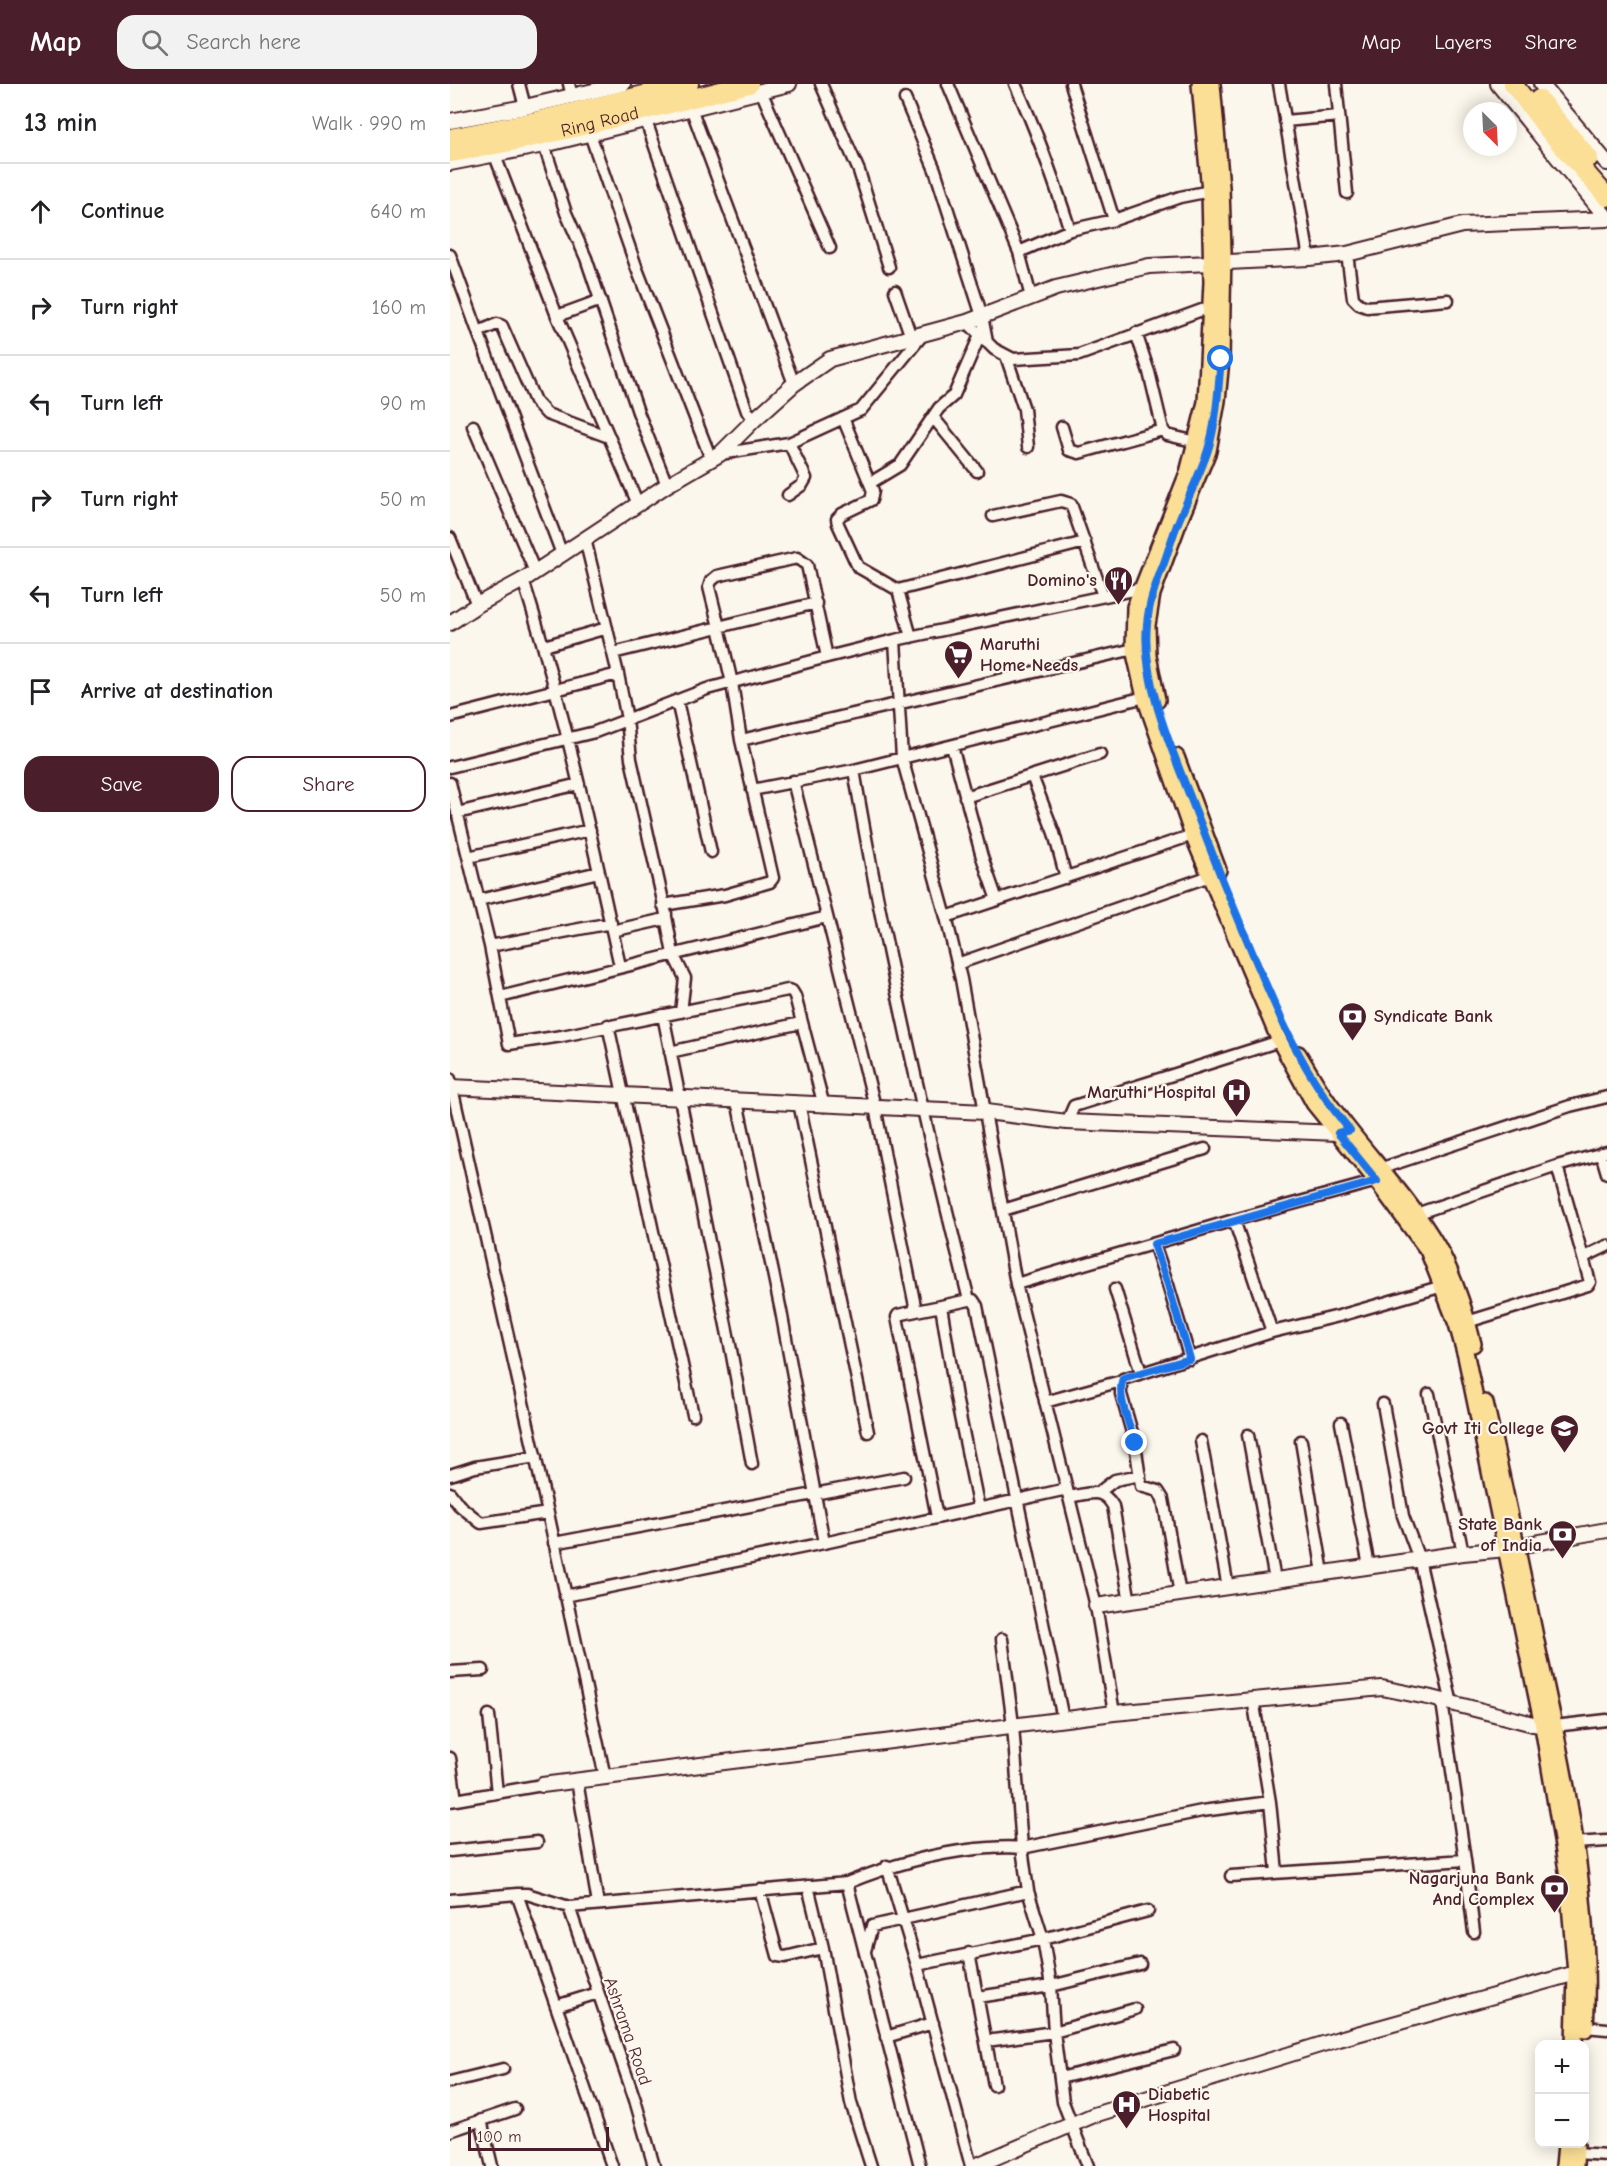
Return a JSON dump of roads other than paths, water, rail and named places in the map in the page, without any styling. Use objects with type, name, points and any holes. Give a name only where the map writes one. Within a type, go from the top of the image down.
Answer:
[{"type":"highway","name":"Ring Road","points":[[450,153],[536,121],[689,84]]},
{"type":"highway","points":[[1513,84],[1548,130],[1607,197]]},
{"type":"highway","points":[[1526,84],[1607,180]]},
{"type":"highway","name":"Ring Road","points":[[450,138],[489,137],[587,125],[755,88]]},
{"type":"main road","points":[[1200,84],[1217,262],[1221,359],[1217,401],[1208,451],[1152,594],[1147,625],[1148,656],[1154,690],[1171,743],[1219,871],[1291,1041],[1344,1131],[1428,1250],[1457,1324],[1510,1547],[1574,1843],[1581,1889],[1584,2040]]},
{"type":"main road","points":[[1212,84],[1221,188],[1217,262],[1210,307],[1206,402],[1188,473],[1135,607],[1134,649],[1145,697],[1193,835],[1280,1041],[1314,1103],[1344,1131]]},
{"type":"main road","points":[[1376,1174],[1416,1214],[1437,1247],[1453,1280],[1467,1322],[1510,1547]]},
{"type":"main road","points":[[1548,1726],[1582,1973],[1574,2040]]},
{"type":"main road","points":[[1564,2166],[1573,2151]]},
{"type":"street","points":[[519,84],[525,107]]},
{"type":"street","points":[[450,163],[489,137],[525,107],[570,90],[623,84]]},
{"type":"street","points":[[450,121],[489,137],[544,145],[646,121],[755,88],[789,84]]},
{"type":"street","points":[[821,84],[859,171],[889,267]]},
{"type":"street","points":[[948,84],[1019,252],[1032,297]]},
{"type":"street","points":[[1015,84],[1053,175],[1070,230]]},
{"type":"street","points":[[1071,84],[1114,220]]},
{"type":"street","points":[[1279,84],[1309,258]]},
{"type":"street","points":[[1336,84],[1347,193]]},
{"type":"street","points":[[1498,84],[1607,219]]},
{"type":"street","points":[[1541,84],[1607,163]]},
{"type":"street","points":[[755,88],[830,248]]},
{"type":"street","points":[[870,483],[900,465],[939,408],[958,389],[983,339],[982,316],[935,170],[905,99]]},
{"type":"street","points":[[691,108],[794,384]]},
{"type":"street","points":[[1285,121],[1339,116]]},
{"type":"street","points":[[646,121],[747,411],[755,419]]},
{"type":"street","points":[[590,134],[637,269],[716,457]]},
{"type":"street","points":[[489,137],[557,316],[638,504]]},
{"type":"street","points":[[544,145],[566,213],[586,258],[638,412],[667,485]]},
{"type":"street","points":[[1019,252],[1070,230],[1114,220],[1180,197],[1210,191]]},
{"type":"street","points":[[450,623],[529,576],[667,485],[716,457],[794,384],[830,359],[967,322],[1056,288],[1149,266],[1347,254],[1462,225],[1607,219]]},
{"type":"street","points":[[1347,254],[1353,298],[1359,304],[1367,307],[1448,300]]},
{"type":"street","points":[[450,255],[562,554]]},
{"type":"street","points":[[895,291],[917,335]]},
{"type":"street","points":[[557,316],[601,300]]},
{"type":"street","points":[[967,322],[994,349],[1013,359],[1079,355],[1210,307]]},
{"type":"street","points":[[478,332],[497,324],[502,326],[535,401],[547,414],[609,437]]},
{"type":"street","points":[[1136,333],[1149,372],[1163,430],[1167,435],[1197,442]]},
{"type":"street","points":[[716,457],[789,443],[864,407],[917,335]]},
{"type":"street","points":[[1006,356],[1024,409],[1028,447]]},
{"type":"street","points":[[933,417],[977,471]]},
{"type":"street","points":[[843,418],[873,491],[871,500],[842,514],[837,519],[838,524],[858,567],[898,590],[1085,542]]},
{"type":"street","points":[[473,426],[529,576],[555,692],[569,738],[620,966]]},
{"type":"street","points":[[1062,427],[1069,450],[1079,453],[1163,430]]},
{"type":"street","points":[[788,495],[805,482],[806,478],[789,443]]},
{"type":"street","points":[[993,516],[1066,501],[1074,509],[1103,596]]},
{"type":"street","points":[[450,538],[477,605]]},
{"type":"street","points":[[585,539],[618,674],[627,719],[631,759],[673,954],[685,978],[681,1012]]},
{"type":"street","points":[[663,905],[725,895],[770,882],[773,878],[741,740],[732,683],[709,587],[711,580],[717,576],[797,558],[807,565],[827,657]]},
{"type":"street","points":[[450,767],[595,732],[707,689],[827,657],[895,640],[1143,588]]},
{"type":"street","points":[[898,590],[911,637]]},
{"type":"street","points":[[613,653],[816,603]]},
{"type":"street","points":[[544,646],[607,628]]},
{"type":"street","points":[[895,640],[902,758],[957,964],[1016,1284],[1096,1606],[1114,1713]]},
{"type":"street","points":[[741,740],[1134,649]]},
{"type":"street","points":[[450,717],[555,692],[618,674]]},
{"type":"street","points":[[752,790],[854,770],[1145,697]]},
{"type":"street","points":[[677,701],[711,852]]},
{"type":"street","points":[[952,746],[965,797],[997,900]]},
{"type":"street","points":[[965,797],[1100,754]]},
{"type":"street","points":[[854,770],[896,991],[969,1300]]},
{"type":"street","points":[[1032,776],[1054,833],[1066,878]]},
{"type":"street","points":[[793,781],[875,1107],[916,1311]]},
{"type":"street","points":[[450,783],[490,946],[509,1044],[562,1036],[788,990],[792,991],[795,996],[824,1106]]},
{"type":"street","points":[[457,813],[579,784]]},
{"type":"street","points":[[468,857],[590,830]]},
{"type":"street","points":[[946,917],[1193,835]]},
{"type":"street","points":[[479,900],[599,872]]},
{"type":"street","points":[[957,964],[1210,876]]},
{"type":"street","points":[[490,946],[665,919],[666,916]]},
{"type":"street","points":[[500,997],[827,917]]},
{"type":"street","points":[[663,1015],[752,1464]]},
{"type":"street","points":[[670,1052],[801,1023]]},
{"type":"street","points":[[608,1025],[693,1415]]},
{"type":"street","points":[[1067,1122],[1074,1106],[1280,1041]]},
{"type":"street","points":[[605,1777],[536,1457],[451,1084],[824,1106],[986,1112],[1067,1122],[1344,1131]]},
{"type":"street","points":[[1016,1284],[1234,1220],[1376,1174],[1570,1106],[1607,1097]]},
{"type":"street","points":[[737,1101],[781,1311],[824,1543]]},
{"type":"street","points":[[799,1104],[868,1432]]},
{"type":"street","points":[[1003,1210],[1205,1149]]},
{"type":"street","points":[[1416,1214],[1604,1152],[1607,1173]]},
{"type":"street","points":[[1467,1322],[1588,1285],[1590,1279],[1557,1166]]},
{"type":"street","points":[[1234,1220],[1272,1332]]},
{"type":"street","points":[[1154,1244],[1190,1359]]},
{"type":"street","points":[[1584,1257],[1607,1245]]},
{"type":"street","points":[[1045,1402],[1121,1381],[1123,1378],[1272,1332],[1339,1316],[1443,1286]]},
{"type":"street","points":[[1115,1289],[1141,1373]]},
{"type":"street","points":[[938,1517],[897,1317],[973,1300],[977,1306],[1063,1719]]},
{"type":"street","points":[[941,1306],[956,1397],[979,1509]]},
{"type":"street","points":[[1121,1381],[1121,1394],[1135,1443],[1143,1488],[1158,1491],[1163,1499],[1180,1594]]},
{"type":"street","points":[[1429,1394],[1463,1552]]},
{"type":"street","points":[[1383,1404],[1402,1516],[1419,1559],[1447,1703],[1474,1932]]},
{"type":"street","points":[[1341,1423],[1369,1566]]},
{"type":"street","points":[[1248,1435],[1275,1580]]},
{"type":"street","points":[[1201,1441],[1228,1587]]},
{"type":"street","points":[[1301,1441],[1323,1573]]},
{"type":"street","points":[[450,1475],[475,1467],[536,1457]]},
{"type":"street","points":[[1098,1492],[1115,1480],[1140,1475]]},
{"type":"street","points":[[554,1544],[904,1477]]},
{"type":"street","points":[[565,1596],[824,1543],[1016,1500],[1068,1493],[1098,1492],[1104,1494],[1113,1506],[1130,1602]]},
{"type":"street","points":[[450,1493],[459,1505],[481,1523],[548,1513]]},
{"type":"street","points":[[1096,1606],[1510,1547],[1607,1530]]},
{"type":"street","points":[[1002,1640],[1013,1725],[1022,1848],[1028,1891],[1043,1939],[1051,1986],[1063,2102],[1088,2166]]},
{"type":"street","points":[[450,1672],[483,1670]]},
{"type":"street","points":[[450,1758],[453,1801],[542,1785],[1013,1725],[1253,1699],[1382,1688],[1548,1726],[1607,1720]]},
{"type":"street","points":[[1253,1699],[1270,1802],[1277,1872]]},
{"type":"street","points":[[489,1715],[497,1793]]},
{"type":"street","points":[[578,1781],[598,1904]]},
{"type":"street","points":[[450,1900],[527,1894],[569,1907],[847,1883],[887,1866],[942,1853],[1008,1846],[1022,1848],[1202,1811],[1270,1802]]},
{"type":"street","points":[[450,1851],[537,1842]]},
{"type":"street","points":[[1574,1843],[1607,1842]]},
{"type":"street","points":[[1231,1876],[1465,1860]]},
{"type":"street","points":[[887,1866],[973,2166],[1094,2115],[1339,2039],[1582,1973]]},
{"type":"street","points":[[847,1883],[920,2166]]},
{"type":"street","points":[[808,1886],[823,1948],[851,2103],[871,2166]]},
{"type":"street","points":[[760,1890],[778,1956],[785,1957],[823,1948]]},
{"type":"street","points":[[864,1951],[872,1926],[1028,1891]]},
{"type":"street","points":[[517,1894],[612,2166]]},
{"type":"street","name":"Ashrama Road","points":[[569,1907],[635,2100],[654,2166]]},
{"type":"street","points":[[917,1965],[1043,1939],[1148,1911]]},
{"type":"street","points":[[969,1953],[994,2085]]},
{"type":"street","points":[[978,1997],[1051,1986],[1140,1964]]},
{"type":"street","points":[[556,2006],[598,1993]]},
{"type":"street","points":[[986,2041],[1054,2032],[1135,2009]]},
{"type":"street","points":[[886,2037],[933,2023]]},
{"type":"street","points":[[1585,2027],[1607,2028]]},
{"type":"street","points":[[1060,2078],[1173,2050]]},
{"type":"street","points":[[450,2082],[503,2069]]},
{"type":"street","points":[[450,2131],[515,2109]]},
{"type":"street","points":[[481,2120],[492,2166]]},
{"type":"street","points":[[1573,2151],[1607,2154]]},
{"type":"place","name":"Domino's","points":[[1118,606]]},
{"type":"place","name":"Maruthi Home Needs","points":[[959,680]]},
{"type":"place","name":"Syndicate Bank","points":[[1353,1042]]},
{"type":"place","name":"Maruthi Hospital","points":[[1237,1118]]},
{"type":"place","name":"Govt Iti College","points":[[1565,1454]]},
{"type":"place","name":"State Bank of India","points":[[1563,1560]]},
{"type":"place","name":"Nagarjuna Bank And Complex","points":[[1555,1914]]},
{"type":"place","name":"Diabetic Hospital","points":[[1127,2130]]}]
